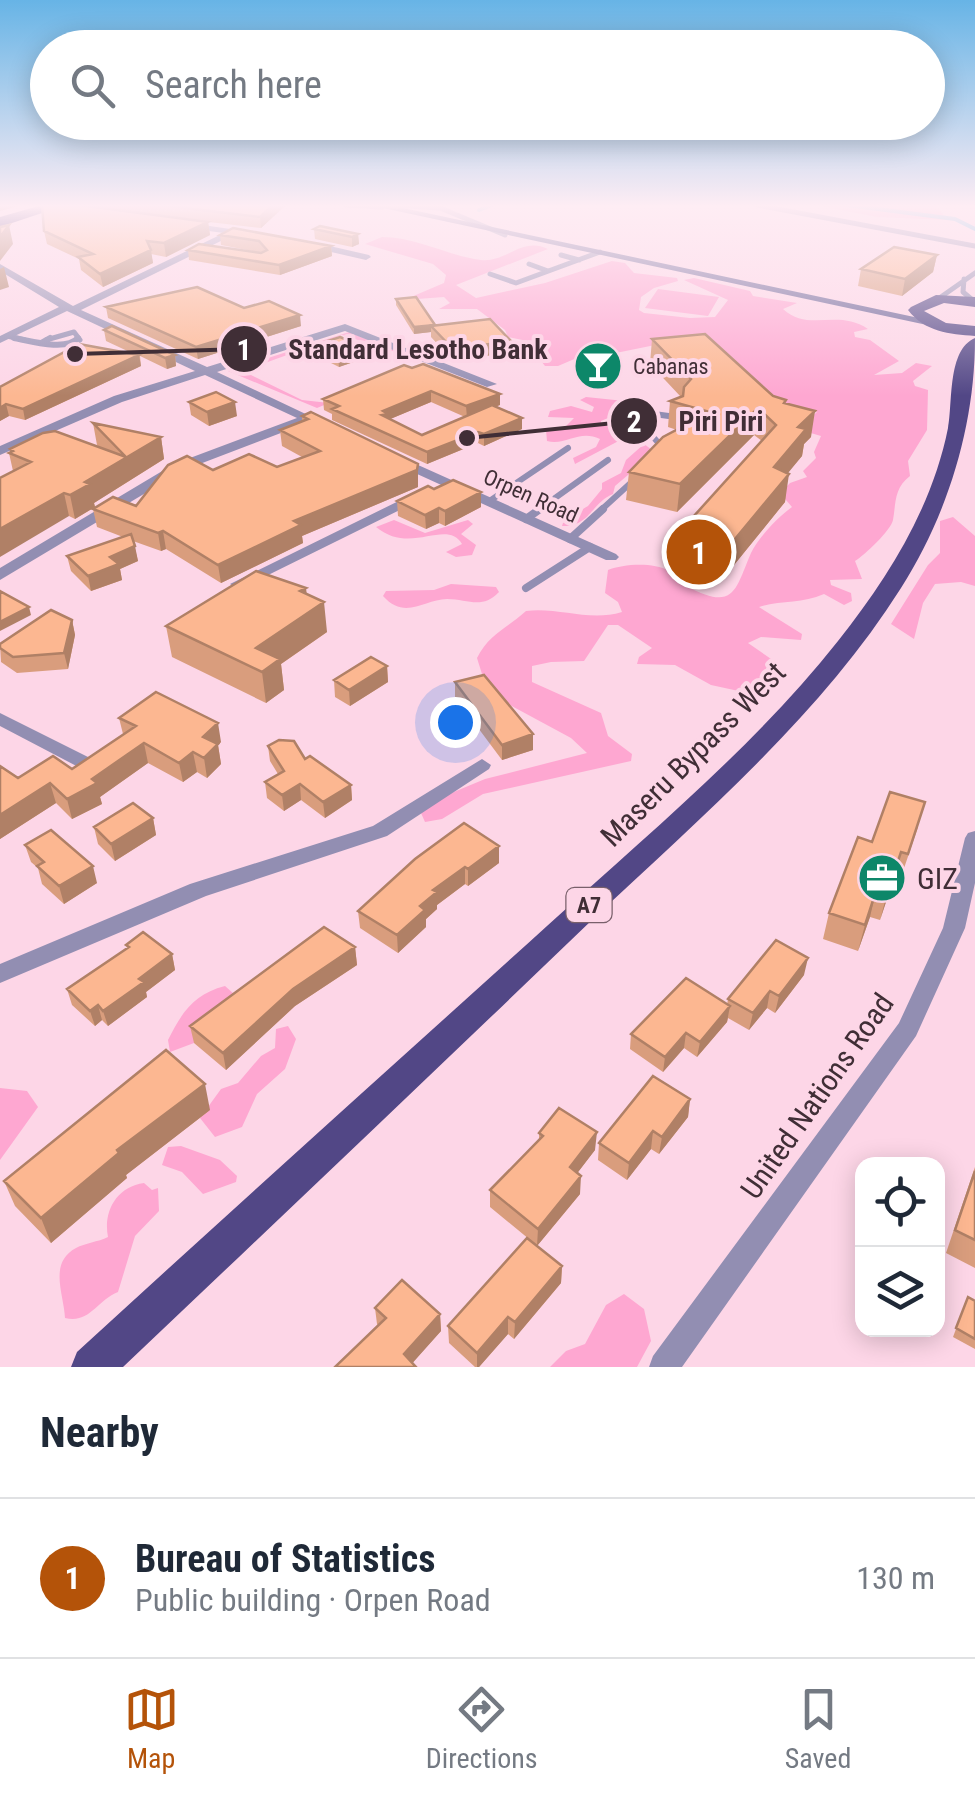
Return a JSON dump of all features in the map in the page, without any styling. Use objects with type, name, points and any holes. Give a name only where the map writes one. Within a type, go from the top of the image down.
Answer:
[{"type":"main road","points":[[678,269],[975,331]]},
{"type":"main road","points":[[822,300],[975,302]]},
{"type":"main road","name":"A7","points":[[928,302],[917,314],[969,352]]},
{"type":"main road","name":"Maseru Bypass West","points":[[92,1367],[727,775],[838,657],[878,604],[919,537],[956,432],[969,352]]},
{"type":"street","points":[[1,269],[70,308],[339,433]]},
{"type":"street","points":[[4,338],[155,269]]},
{"type":"street","points":[[0,451],[84,411],[345,327],[491,384]]},
{"type":"street","points":[[0,576],[179,466],[308,418]]},
{"type":"street","name":"Orpen Road","points":[[386,455],[612,557]]},
{"type":"street","points":[[222,592],[446,482]]},
{"type":"street","points":[[0,719],[93,767]]},
{"type":"street","points":[[0,974],[198,890],[380,831],[482,764]]},
{"type":"street","name":"United Nations Road","points":[[664,1367],[908,1029],[954,928],[975,838]]},
{"type":"lane","points":[[542,269],[550,272]]},
{"type":"lane","points":[[490,274],[516,282],[559,269]]},
{"type":"lane","points":[[928,302],[946,296],[975,274]]},
{"type":"lane","points":[[964,279],[963,292],[975,302]]},
{"type":"lane","points":[[4,338],[64,346],[80,340],[74,332],[63,332],[41,342]]},
{"type":"lane","points":[[652,463],[665,451],[638,420],[654,414],[676,417]]},
{"type":"lane","points":[[488,502],[568,448]]},
{"type":"lane","points":[[526,518],[608,460]]},
{"type":"lane","points":[[570,538],[638,476]]},
{"type":"lane","points":[[526,588],[590,547]]},
{"type":"shaded area","points":[[439,269],[497,269],[456,285],[476,298],[588,269],[630,269],[634,273],[678,281],[654,288],[641,297],[639,310],[644,313],[715,317],[728,300],[684,280],[694,278],[750,291],[753,296],[797,303],[783,309],[803,319],[857,323],[868,329],[854,332],[855,337],[870,340],[899,361],[874,375],[902,373],[916,363],[932,366],[913,381],[915,386],[928,390],[927,430],[908,461],[910,476],[898,491],[893,520],[877,542],[855,561],[862,579],[830,580],[831,585],[851,593],[852,601],[844,605],[824,594],[759,607],[802,634],[801,640],[761,637],[748,643],[774,661],[776,669],[772,674],[777,686],[771,693],[757,695],[711,685],[675,665],[637,664],[639,657],[652,648],[618,625],[608,625],[584,661],[532,666],[532,682],[601,713],[608,736],[632,754],[631,761],[483,794],[442,819],[425,822],[421,813],[437,799],[485,779],[587,753],[571,738],[471,684],[482,674],[477,658],[493,637],[526,611],[598,616],[622,612],[618,602],[605,593],[608,570],[622,566],[662,568],[702,594],[724,597],[731,593],[758,541],[792,507],[780,493],[790,483],[807,477],[803,471],[816,458],[814,452],[821,436],[797,429],[817,412],[788,405],[660,344],[606,355],[586,354],[558,366],[545,366],[541,361],[548,357],[535,349],[537,343],[508,337],[505,330],[477,309],[439,309],[450,303],[444,297],[404,300],[444,283],[446,275]]},
{"type":"shaded area","points":[[658,289],[719,297],[708,316],[645,308]]},
{"type":"shaded area","points":[[349,332],[408,356],[342,335],[243,371],[302,400],[329,403],[317,408],[228,371]]},
{"type":"shaded area","points":[[586,397],[634,402],[657,409],[620,413],[601,421],[601,425],[623,428],[628,436],[575,464],[573,458],[596,447],[600,439],[586,436],[547,441],[546,430],[565,427],[574,418],[548,417],[550,411],[571,406],[592,412],[594,407],[580,400]]},
{"type":"shaded area","points":[[644,444],[655,452],[615,486],[613,494],[585,519],[562,526],[564,520],[588,506],[602,489],[602,483],[621,473],[626,460]]},
{"type":"shaded area","points":[[953,517],[975,536],[975,586],[961,582],[935,584],[923,603],[914,639],[891,624],[928,565],[940,553],[940,521]]},
{"type":"shaded area","points":[[394,520],[425,533],[468,520],[473,524],[461,534],[476,545],[472,555],[456,557],[446,552],[462,544],[447,534],[402,538],[376,527]]},
{"type":"shaded area","points":[[451,584],[496,587],[499,592],[487,601],[447,599],[407,608],[383,596],[386,591],[434,590]]},
{"type":"shaded area","points":[[225,986],[234,994],[194,1033],[194,1043],[170,1052],[168,1040],[184,1013],[197,999]]},
{"type":"shaded area","points":[[288,1026],[296,1039],[285,1069],[257,1094],[242,1127],[215,1137],[200,1118],[221,1089],[238,1083],[261,1056],[275,1048],[276,1029]]},
{"type":"shaded area","points":[[0,1088],[27,1091],[38,1107],[0,1160]]},
{"type":"shaded area","points":[[181,1146],[220,1160],[237,1176],[236,1182],[203,1194],[182,1172],[162,1165],[168,1147]]},
{"type":"shaded area","points":[[144,1183],[152,1190],[158,1188],[159,1211],[135,1236],[118,1292],[81,1318],[65,1318],[62,1262],[76,1248],[108,1237],[108,1219],[114,1202],[126,1190]]},
{"type":"shaded area","points":[[624,1294],[644,1309],[651,1341],[637,1367],[550,1367],[566,1351],[585,1344],[606,1305]]},
{"type":"building","points":[[861,269],[919,269],[905,279]]},
{"type":"building","points":[[197,287],[244,308],[269,301],[300,315],[196,347],[106,307]]},
{"type":"building","points":[[416,297],[435,325],[414,327],[396,299]]},
{"type":"building","points":[[490,319],[511,341],[453,349],[431,326]]},
{"type":"building","points":[[112,326],[175,355],[165,358],[104,330]]},
{"type":"building","points":[[705,334],[773,396],[815,411],[798,427],[806,429],[774,467],[789,474],[725,551],[685,545],[689,541],[675,537],[776,425],[758,408],[680,484],[629,472],[663,437],[710,412],[670,401],[683,396],[691,379],[652,339]]},
{"type":"building","points":[[340,337],[362,346],[338,355],[318,344]]},
{"type":"building","points":[[79,344],[139,355],[23,409],[6,404],[0,408],[0,387]]},
{"type":"building","points":[[423,364],[500,394],[466,406],[431,391],[383,411],[388,414],[382,415],[422,435],[492,405],[522,418],[427,452],[332,409],[339,406],[323,399],[404,365],[412,368]]},
{"type":"building","points":[[216,392],[235,402],[207,412],[189,402]]},
{"type":"building","points":[[311,412],[418,464],[417,470],[294,521],[301,525],[218,565],[163,531],[158,533],[93,509],[113,497],[136,506],[168,465],[187,456],[213,470],[249,454],[277,467],[320,451],[280,430],[308,419],[302,416]]},
{"type":"building","points":[[93,423],[161,437],[85,482],[90,484],[70,495],[64,493],[0,529],[0,478],[31,462],[9,453],[13,451],[10,449],[55,431],[126,457]]},
{"type":"building","points":[[453,480],[481,492],[445,511],[439,508],[425,515],[397,501],[428,486],[434,489]]},
{"type":"building","points":[[131,534],[135,546],[110,557],[119,564],[88,576],[67,556]]},
{"type":"building","points":[[256,571],[306,588],[300,591],[324,602],[256,648],[280,659],[262,672],[166,626]]},
{"type":"building","points":[[0,591],[29,607],[0,622]]},
{"type":"building","points":[[51,610],[72,620],[64,653],[13,657],[0,648],[0,644]]},
{"type":"building","points":[[371,657],[387,666],[349,690],[334,680]]},
{"type":"building","points":[[484,675],[533,734],[502,745],[455,682]]},
{"type":"building","points":[[156,692],[218,723],[203,737],[218,744],[204,758],[193,752],[179,763],[144,743],[92,779],[97,783],[67,799],[50,783],[0,815],[0,766],[18,778],[53,756],[72,769],[136,726],[119,718]]},
{"type":"building","points":[[279,740],[294,741],[305,759],[310,756],[351,785],[323,802],[300,784],[282,795],[265,782],[284,771],[268,746]]},
{"type":"building","points":[[890,792],[925,802],[908,854],[901,852],[887,894],[876,891],[865,925],[829,913],[858,837],[872,842]]},
{"type":"building","points":[[133,803],[153,818],[111,844],[94,827]]},
{"type":"building","points":[[464,823],[499,846],[433,890],[437,892],[420,906],[425,910],[397,935],[358,911],[415,859]]},
{"type":"building","points":[[51,830],[93,866],[59,886],[37,866],[44,862],[25,845]]},
{"type":"building","points":[[324,927],[355,947],[293,989],[223,1053],[190,1026]]},
{"type":"building","points":[[143,932],[172,954],[139,979],[144,982],[103,1011],[98,1005],[90,1011],[67,989],[129,947],[126,945]]},
{"type":"building","points":[[776,940],[808,958],[779,996],[770,991],[753,1013],[728,999]]},
{"type":"building","points":[[686,978],[730,1006],[700,1042],[686,1033],[665,1057],[631,1034]]},
{"type":"building","points":[[166,1050],[205,1084],[117,1150],[119,1153],[41,1218],[4,1181]]},
{"type":"building","points":[[653,1076],[690,1099],[662,1137],[653,1131],[629,1163],[599,1143]]},
{"type":"building","points":[[559,1108],[597,1132],[570,1167],[581,1176],[538,1229],[490,1190],[543,1136],[539,1133]]},
{"type":"building","points":[[975,1171],[975,1240],[955,1230]]},
{"type":"building","points":[[527,1238],[562,1266],[515,1322],[508,1317],[477,1353],[448,1326]]},
{"type":"building","points":[[402,1280],[440,1314],[404,1354],[416,1367],[335,1367],[386,1318],[375,1308]]},
{"type":"building","points":[[968,1297],[975,1301],[975,1339],[956,1328]]},
{"type":"place","name":"Standard Lesotho Bank","points":[[75,354]]},
{"type":"place","name":"Cabanas","points":[[598,366]]},
{"type":"place","name":"Piri Piri","points":[[467,438]]},
{"type":"place","name":"Bureau of Statistics","points":[[699,552]]},
{"type":"place","name":"GIZ","points":[[882,878]]}]
